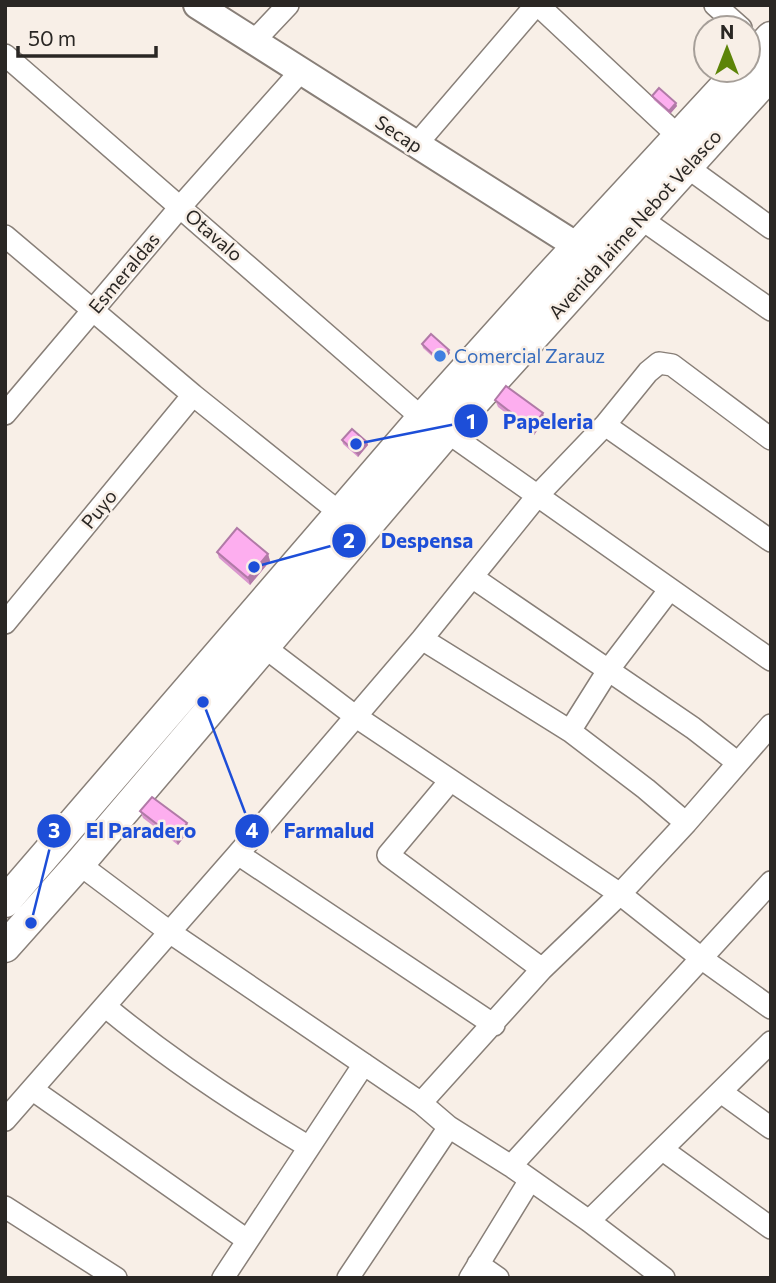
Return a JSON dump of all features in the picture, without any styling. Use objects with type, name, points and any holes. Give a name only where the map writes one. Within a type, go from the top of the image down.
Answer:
[{"type":"main road","name":"Avenida Jaime Nebot Velasco","points":[[10,887],[422,418],[669,174],[678,136],[727,84]]},
{"type":"main road","name":"Avenida Jaime Nebot Velasco","points":[[5,947],[447,432],[587,256],[640,218],[731,84]]},
{"type":"street","name":"Secap","points":[[197,5],[587,256]]},
{"type":"street","points":[[254,41],[288,5]]},
{"type":"street","points":[[416,145],[537,5],[678,136]]},
{"type":"street","name":"Otavalo","points":[[5,55],[422,418]]},
{"type":"street","name":"Esmeraldas","points":[[5,414],[181,206],[301,71]]},
{"type":"street","points":[[669,174],[771,228]]},
{"type":"street","points":[[640,218],[771,310]]},
{"type":"street","points":[[5,236],[193,395],[340,513]]},
{"type":"street","points":[[5,1119],[170,933],[422,639],[538,495],[605,425],[648,372],[659,363],[672,365],[771,439]]},
{"type":"street","name":"Puyo","points":[[5,623],[193,395]]},
{"type":"street","points":[[605,425],[771,541]]},
{"type":"street","points":[[447,432],[771,660]]},
{"type":"street","points":[[472,577],[609,669],[738,763]]},
{"type":"street","points":[[570,732],[609,669],[670,589]]},
{"type":"street","points":[[422,639],[570,732],[646,789],[685,823]]},
{"type":"street","points":[[263,646],[355,716],[620,894],[701,958],[771,1008]]},
{"type":"street","points":[[421,1103],[542,969],[620,894],[771,725]]},
{"type":"street","points":[[450,781],[388,855],[542,969]]},
{"type":"street","points":[[238,853],[494,1025]]},
{"type":"street","points":[[79,864],[170,933],[589,1221],[661,1277]]},
{"type":"street","points":[[511,1166],[771,881]]},
{"type":"street","points":[[106,1007],[153,1046],[194,1075],[309,1147]]},
{"type":"street","points":[[589,1221],[771,1042]]},
{"type":"street","points":[[223,1278],[364,1064]]},
{"type":"street","points":[[33,1090],[247,1240]]},
{"type":"street","points":[[721,1092],[771,1128]]},
{"type":"street","points":[[348,1278],[449,1127]]},
{"type":"street","points":[[663,1150],[771,1228]]},
{"type":"street","points":[[498,1278],[474,1271],[530,1180]]},
{"type":"street","points":[[5,1207],[87,1270],[116,1278]]},
{"type":"building","points":[[659,88],[676,103],[669,111],[652,96]]},
{"type":"building","points":[[431,334],[449,350],[439,360],[422,344]]},
{"type":"building","points":[[506,386],[543,413],[531,428],[495,400]]},
{"type":"building","points":[[352,429],[367,442],[357,453],[342,440]]},
{"type":"building","points":[[237,528],[268,554],[248,578],[217,552]]},
{"type":"building","points":[[152,797],[187,823],[175,838],[140,811]]},
{"type":"place","name":"Comercial Zarauz","points":[[440,356]]},
{"type":"place","name":"Papeleria","points":[[356,444]]},
{"type":"place","name":"Despensa","points":[[254,567]]},
{"type":"place","name":"Farmalud","points":[[203,702]]},
{"type":"place","name":"El Paradero","points":[[31,923]]}]
